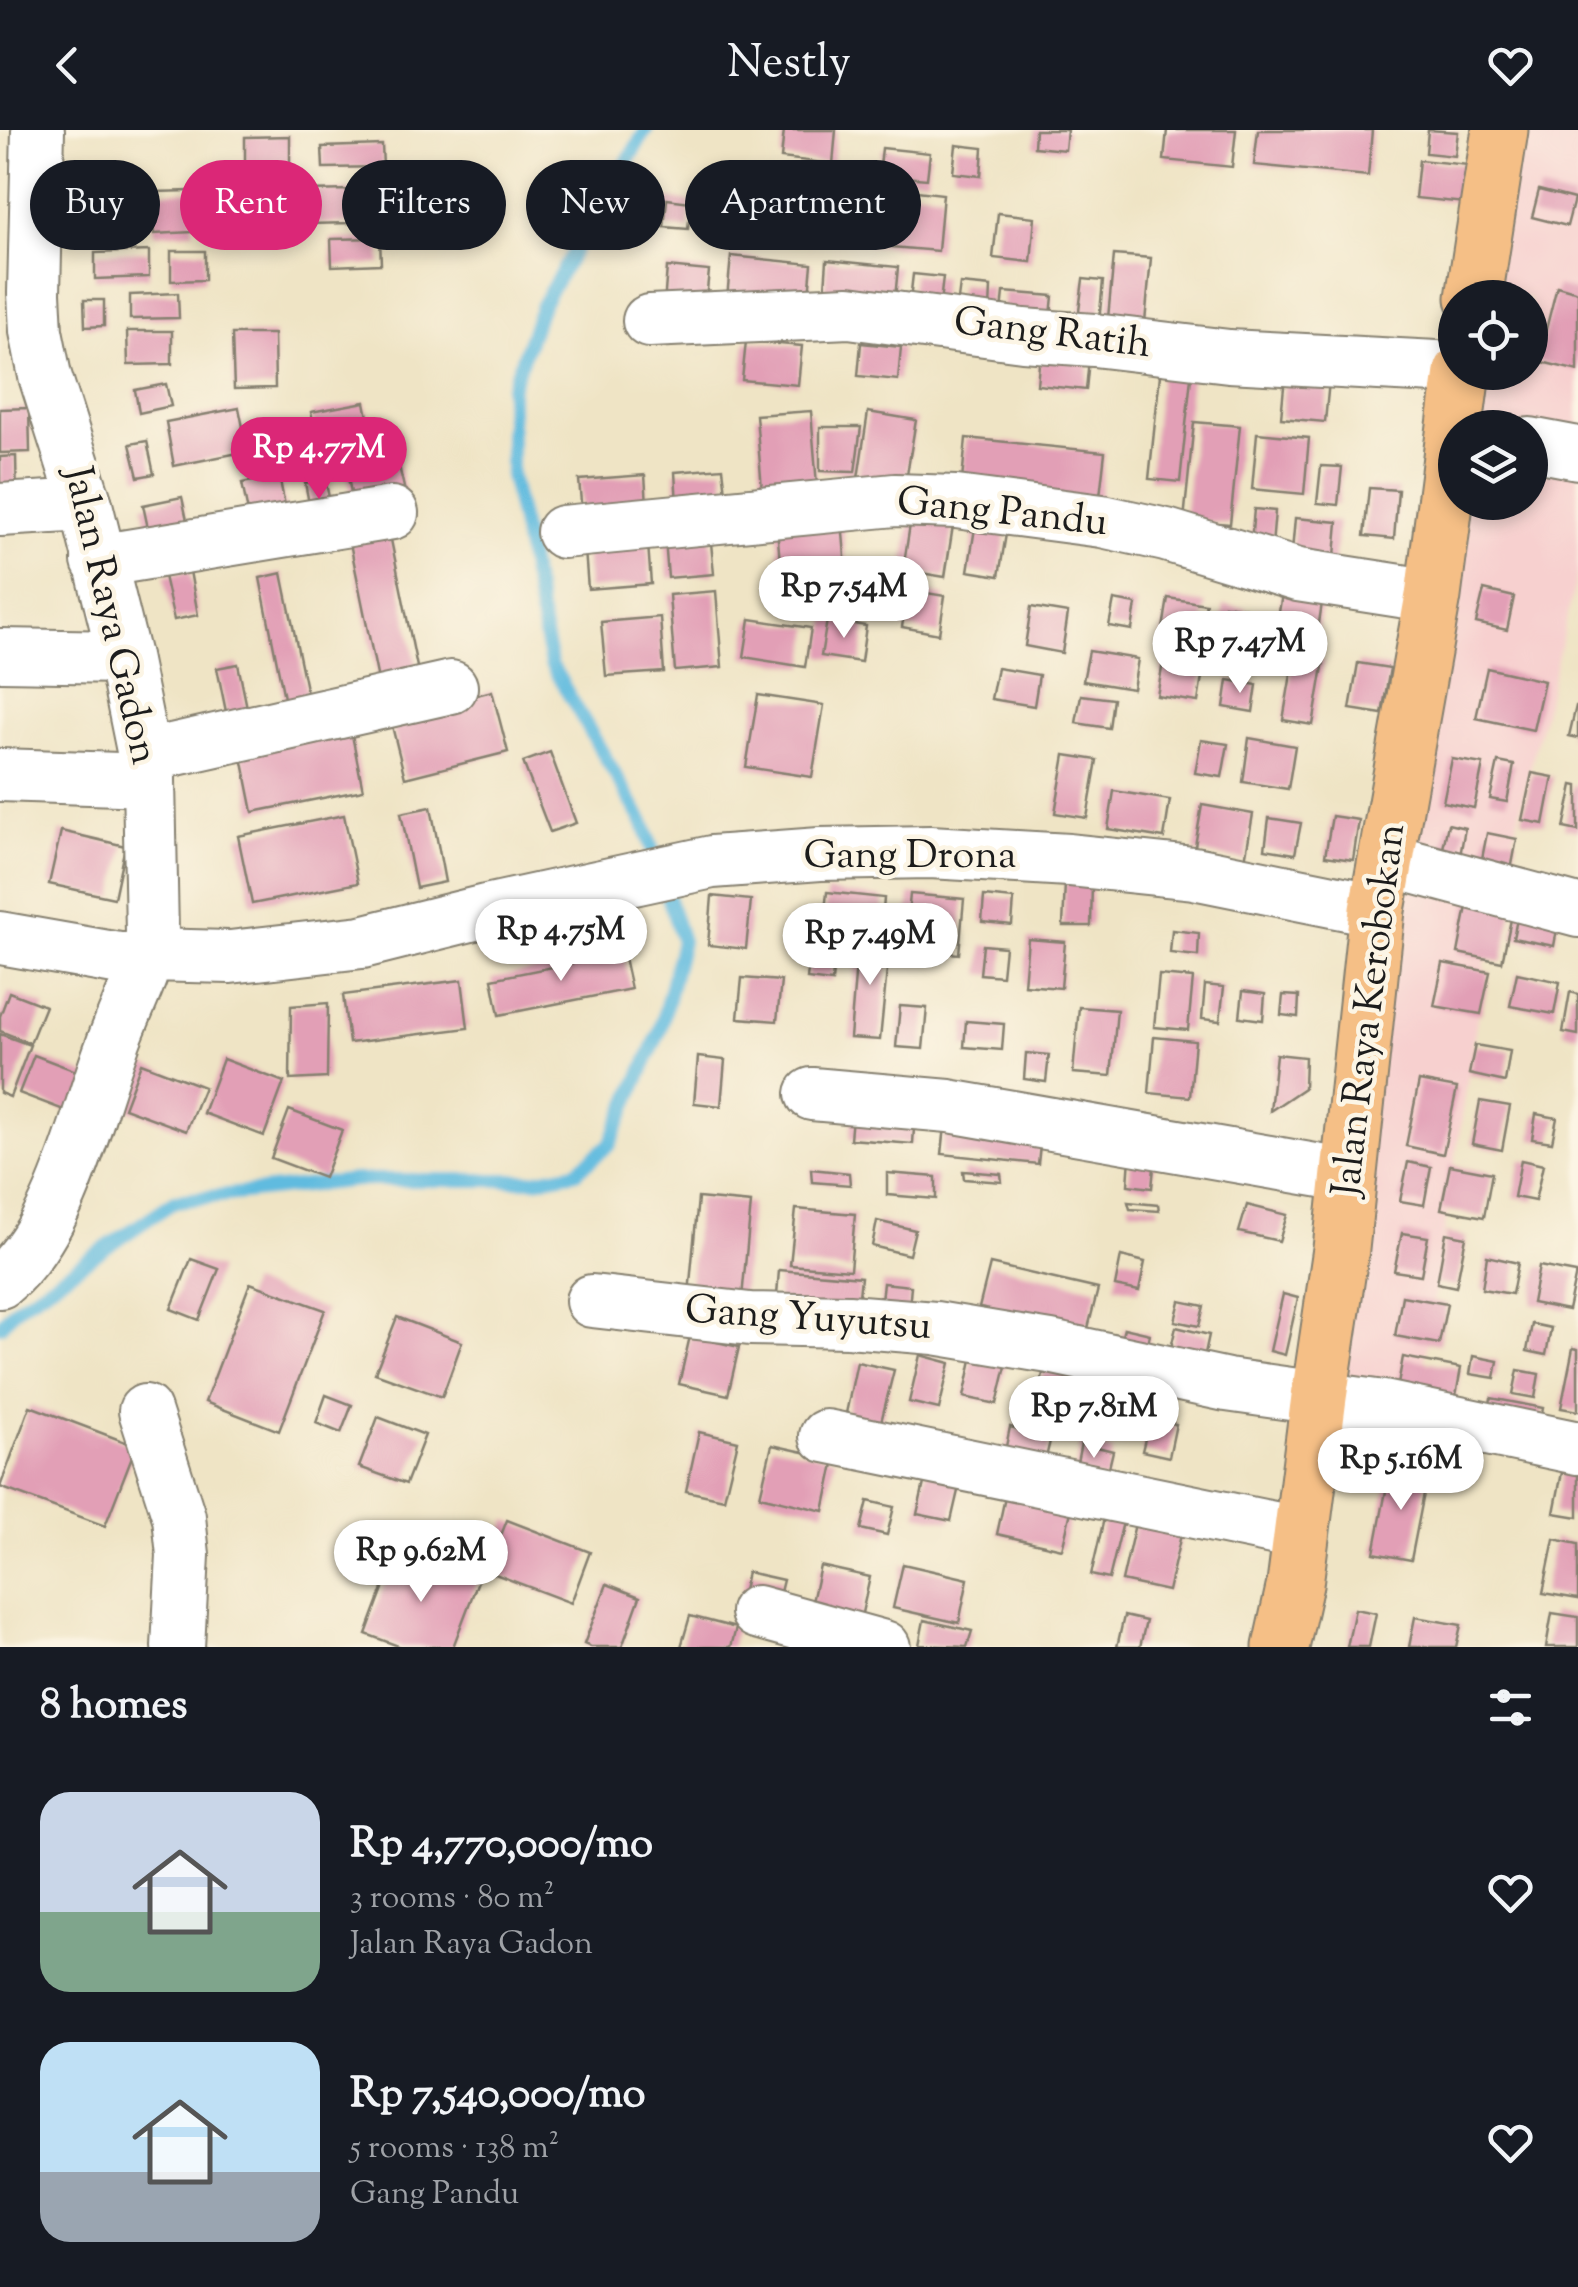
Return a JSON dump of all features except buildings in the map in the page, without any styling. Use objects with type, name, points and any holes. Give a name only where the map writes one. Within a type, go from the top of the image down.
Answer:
[{"type":"main road","points":[[1477,280],[1500,130]]},
{"type":"main road","name":"Jalan Raya Kerobokan","points":[[1281,1647],[1295,1584],[1350,1176],[1382,885],[1445,520]]},
{"type":"street","name":"Jalan Raya Gadon","points":[[0,1282],[16,1269],[46,1223],[79,1147],[111,1048],[148,955],[152,934],[147,768],[124,656],[86,504],[46,376],[18,331],[34,292],[38,130]]},
{"type":"street","name":"Gang Ratih","points":[[650,321],[849,312],[1229,356],[1438,367]]},
{"type":"street","points":[[1548,447],[1578,452]]},
{"type":"street","name":"Gang Pandu","points":[[563,532],[895,500],[956,502],[1102,521],[1184,540],[1298,575],[1433,596]]},
{"type":"street","points":[[0,510],[86,504]]},
{"type":"street","points":[[98,561],[392,512]]},
{"type":"street","points":[[0,655],[124,656]]},
{"type":"street","points":[[0,776],[147,768],[451,687]]},
{"type":"street","name":"Gang Drona","points":[[148,955],[230,957],[362,942],[712,862],[820,854],[930,852],[1069,860],[1194,874],[1382,885],[1578,911]]},
{"type":"street","points":[[0,938],[120,959],[148,955]]},
{"type":"street","points":[[812,1094],[949,1106],[1350,1176]]},
{"type":"street","name":"Gang Yuyutsu","points":[[592,1301],[750,1319],[848,1320],[934,1328],[1050,1347],[1227,1386],[1384,1407],[1578,1448]]},
{"type":"street","points":[[144,1411],[179,1517],[183,1555],[178,1647]]},
{"type":"street","points":[[826,1436],[1302,1534]]},
{"type":"street","points":[[756,1612],[884,1647]]},
{"type":"shaded area","points":[[1517,130],[1578,130],[1578,572],[1489,939],[1415,1425],[1322,1422],[1456,520],[1548,520],[1548,410],[1474,410],[1476,390],[1548,390],[1548,280],[1493,280]]},
{"type":"waterway","points":[[646,130],[542,305],[511,389],[511,475],[551,664],[644,824],[657,864]]},
{"type":"waterway","points":[[0,1326],[16,1308],[175,1201],[356,1180],[534,1180],[576,1172],[610,1144],[660,1031],[682,941],[664,884]]}]
